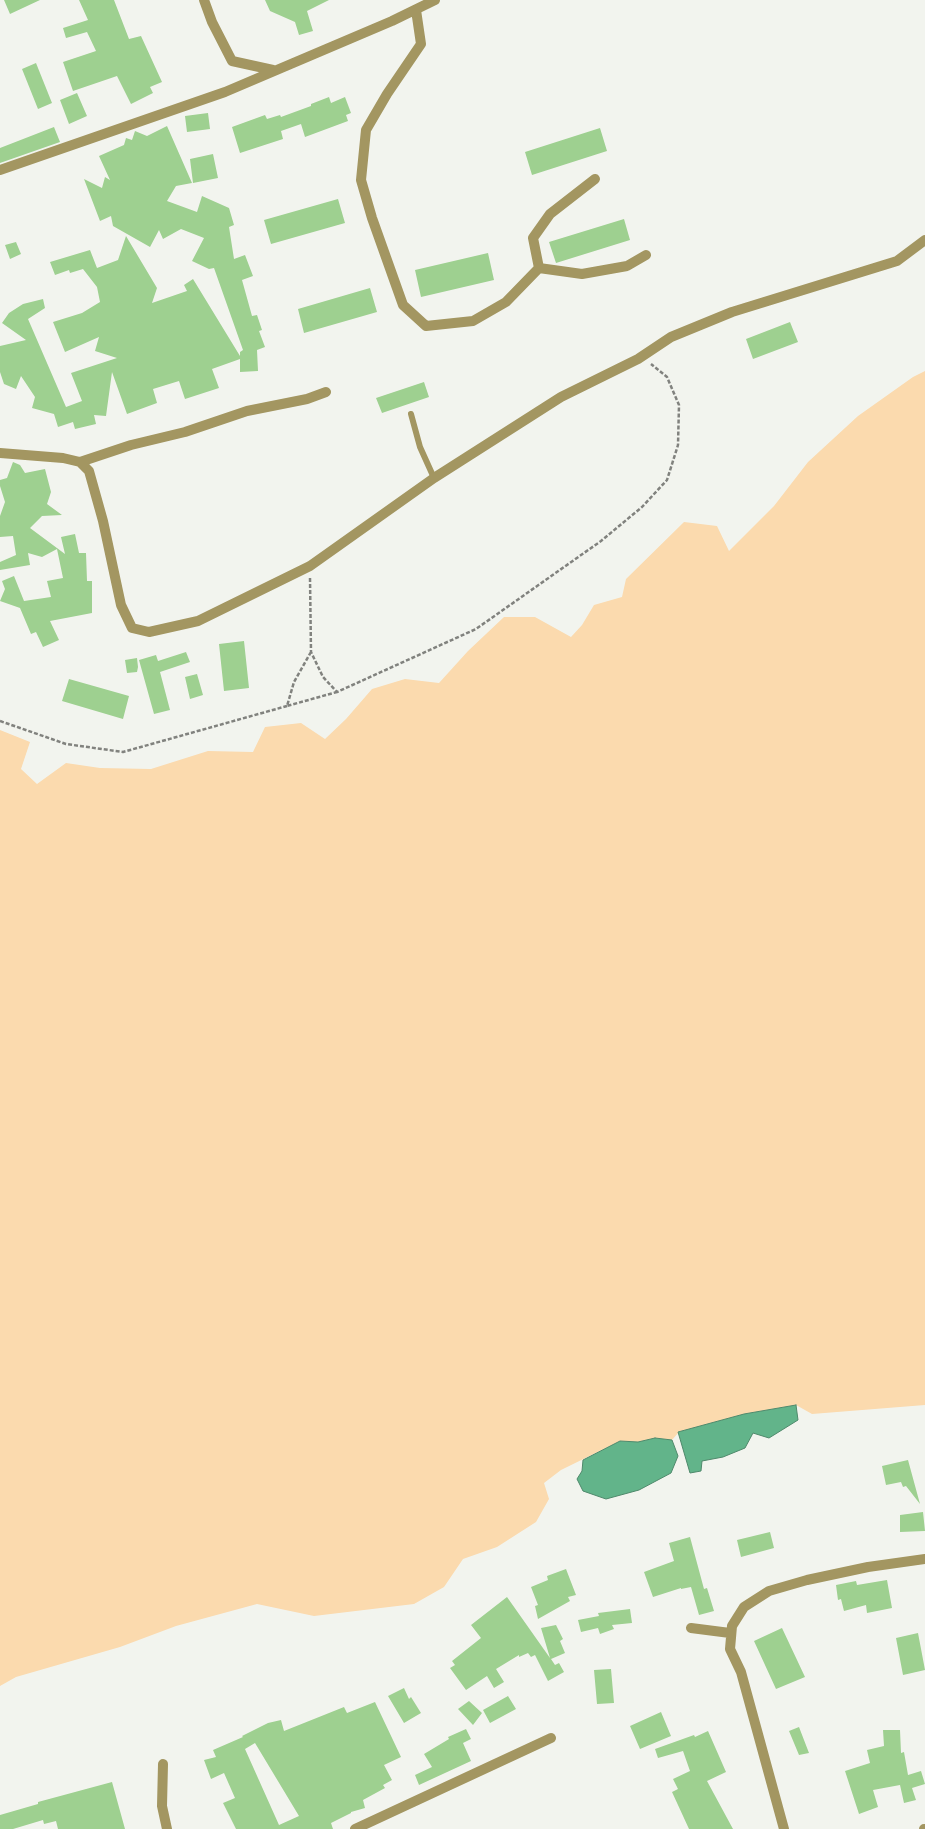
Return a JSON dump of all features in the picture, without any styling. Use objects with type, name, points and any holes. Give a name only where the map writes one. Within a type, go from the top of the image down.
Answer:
[{"type":"street","points":[[204,0],[212,22],[232,61],[273,70]]},
{"type":"street","points":[[0,170],[225,92],[273,70],[392,21],[435,0]]},
{"type":"street","points":[[416,10],[421,44],[387,94],[366,130],[361,180],[372,218],[403,305],[426,326],[473,322],[506,302],[539,268]]},
{"type":"street","points":[[539,268],[533,238],[550,214],[595,179]]},
{"type":"street","points":[[80,462],[89,471],[103,521],[121,605],[132,628],[149,632],[198,621],[310,566],[434,478],[561,397],[638,359],[671,337],[732,312],[897,261],[925,240]]},
{"type":"street","points":[[539,268],[582,274],[627,266],[646,255]]},
{"type":"street","points":[[0,453],[63,458],[80,462],[131,445],[185,432],[247,411],[307,398],[326,392]]},
{"type":"street","points":[[784,1829],[741,1672],[730,1649],[730,1633],[732,1626],[744,1607],[769,1590],[868,1567],[925,1560]]},
{"type":"street","points":[[691,1628],[730,1633]]},
{"type":"street","points":[[355,1829],[551,1738]]},
{"type":"street","points":[[163,1764],[162,1806],[167,1829]]},
{"type":"lane","points":[[410,414],[420,447],[434,478]]},
{"type":"path","points":[[0,721],[66,744],[123,752],[337,692],[476,629],[601,541],[642,507],[667,480],[678,445],[678,406],[667,377],[649,362],[638,359]]},
{"type":"path","points":[[310,566],[311,652],[323,677],[337,692]]},
{"type":"path","points":[[287,706],[294,682],[311,652]]},
{"type":"shaded area","points":[[925,371],[925,1405],[812,1414],[796,1405],[744,1414],[679,1432],[672,1440],[655,1438],[638,1442],[620,1441],[561,1470],[544,1483],[549,1499],[536,1522],[497,1547],[463,1559],[444,1587],[414,1604],[314,1616],[257,1604],[176,1626],[120,1647],[16,1677],[0,1686],[0,730],[30,742],[21,769],[37,784],[66,763],[100,768],[151,769],[208,751],[253,752],[265,727],[301,723],[325,739],[346,719],[372,689],[405,679],[439,683],[468,651],[504,617],[535,617],[571,637],[582,625],[594,605],[622,597],[626,579],[684,522],[717,526],[729,551],[774,506],[808,462],[858,416],[913,377]]},
{"type":"shaded area","points":[[796,1405],[798,1420],[769,1438],[753,1433],[745,1448],[723,1457],[702,1461],[701,1471],[690,1473],[678,1432],[744,1414]]},
{"type":"shaded area","points":[[655,1438],[672,1440],[678,1456],[671,1473],[639,1490],[606,1499],[583,1491],[577,1479],[582,1471],[583,1460],[620,1441],[638,1442]]},
{"type":"building","points":[[4,0],[40,0],[10,14]]},
{"type":"building","points":[[79,0],[114,0],[129,39],[141,36],[162,82],[150,87],[153,93],[131,104],[117,76],[73,91],[63,62],[96,51],[87,32],[66,38],[63,28],[88,20]]},
{"type":"building","points":[[265,0],[329,0],[307,11],[313,31],[299,35],[295,22],[270,11]]},
{"type":"building","points":[[36,63],[52,103],[38,109],[22,69]]},
{"type":"building","points":[[77,93],[87,116],[69,124],[60,100]]},
{"type":"building","points":[[329,97],[331,103],[345,97],[351,113],[346,115],[348,121],[305,137],[301,124],[281,131],[283,139],[240,153],[232,127],[265,115],[267,119],[280,115],[281,117],[311,106],[311,104]]},
{"type":"building","points":[[208,113],[210,129],[187,132],[185,116]]},
{"type":"building","points":[[167,126],[192,183],[176,186],[167,201],[197,212],[202,196],[229,208],[234,225],[229,227],[234,259],[245,255],[253,276],[242,280],[252,316],[257,315],[262,330],[259,331],[265,347],[257,350],[258,371],[240,372],[240,359],[212,369],[219,388],[185,399],[179,381],[153,389],[157,403],[127,414],[112,372],[106,416],[94,415],[96,424],[75,429],[73,422],[58,427],[54,414],[32,408],[35,397],[21,376],[16,389],[4,384],[0,372],[0,346],[26,340],[2,323],[9,313],[23,304],[43,299],[45,308],[28,319],[66,407],[82,401],[71,373],[117,358],[95,351],[99,337],[65,352],[53,322],[82,313],[100,302],[97,287],[83,269],[70,273],[69,270],[55,275],[50,262],[90,250],[97,268],[118,260],[126,236],[157,288],[152,303],[187,291],[184,285],[193,279],[240,356],[240,352],[243,350],[214,268],[209,269],[192,261],[204,238],[181,229],[163,239],[159,230],[150,247],[113,226],[111,216],[100,221],[84,179],[102,188],[105,177],[110,180],[99,156],[124,145],[126,138],[132,140],[135,131],[147,136]]},
{"type":"building","points":[[54,127],[60,142],[0,163],[0,148]]},
{"type":"building","points":[[600,128],[607,151],[532,175],[525,152]]},
{"type":"building","points":[[213,154],[218,178],[193,183],[190,159]]},
{"type":"building","points":[[338,199],[345,223],[271,244],[264,220]]},
{"type":"building","points":[[624,219],[630,240],[556,263],[549,242]]},
{"type":"building","points":[[16,242],[21,254],[10,259],[5,245]]},
{"type":"building","points":[[488,253],[494,280],[421,297],[415,270]]},
{"type":"building","points":[[370,288],[377,312],[304,333],[298,309]]},
{"type":"building","points":[[790,322],[798,342],[753,359],[746,339]]},
{"type":"building","points":[[424,382],[429,397],[382,413],[376,398]]},
{"type":"building","points":[[13,462],[20,465],[25,473],[45,469],[51,492],[47,504],[62,515],[42,516],[30,528],[65,554],[61,537],[75,534],[79,553],[86,553],[87,581],[92,581],[92,613],[50,621],[59,640],[43,647],[36,632],[31,634],[20,608],[0,601],[5,589],[2,581],[14,576],[24,601],[51,597],[47,581],[63,578],[57,549],[42,557],[28,553],[30,565],[0,570],[0,562],[16,555],[13,536],[0,537],[0,516],[5,502],[0,486],[0,480],[7,478]]},
{"type":"building","points":[[244,641],[249,688],[224,691],[219,644]]},
{"type":"building","points":[[186,652],[190,662],[160,672],[170,710],[154,714],[139,660],[156,655],[158,661]]},
{"type":"building","points":[[137,658],[137,672],[127,673],[125,660]]},
{"type":"building","points":[[197,674],[203,695],[190,699],[185,677]]},
{"type":"building","points":[[69,679],[129,696],[123,719],[62,701]]},
{"type":"building","points":[[908,1460],[920,1504],[906,1486],[903,1487],[901,1482],[886,1485],[882,1466]]},
{"type":"building","points":[[923,1512],[925,1531],[900,1532],[900,1515]]},
{"type":"building","points":[[770,1532],[774,1548],[741,1557],[737,1540]]},
{"type":"building","points":[[690,1537],[704,1589],[707,1588],[714,1611],[699,1615],[691,1587],[681,1588],[653,1597],[644,1572],[674,1561],[669,1543]]},
{"type":"building","points":[[566,1569],[576,1595],[568,1597],[570,1601],[538,1619],[535,1606],[538,1605],[531,1587],[548,1580],[547,1576]]},
{"type":"building","points":[[887,1580],[892,1608],[867,1613],[866,1605],[844,1611],[841,1599],[838,1600],[836,1585],[856,1581],[857,1585]]},
{"type":"building","points":[[507,1597],[550,1658],[541,1628],[556,1625],[563,1639],[560,1641],[565,1653],[551,1659],[555,1665],[559,1663],[564,1672],[548,1681],[535,1655],[531,1657],[528,1653],[519,1657],[519,1655],[496,1669],[504,1682],[494,1688],[487,1676],[466,1690],[450,1668],[455,1665],[452,1661],[481,1638],[471,1625]]},
{"type":"building","points":[[630,1609],[632,1623],[612,1625],[614,1629],[600,1634],[598,1628],[581,1632],[578,1620],[599,1616],[598,1613]]},
{"type":"building","points":[[782,1628],[805,1677],[776,1689],[754,1641]]},
{"type":"building","points":[[918,1633],[925,1670],[903,1675],[896,1638]]},
{"type":"building","points":[[611,1669],[614,1703],[597,1704],[594,1670]]},
{"type":"building","points":[[404,1688],[409,1699],[411,1697],[421,1713],[404,1723],[388,1696]]},
{"type":"building","points":[[508,1696],[516,1709],[490,1723],[483,1710]]},
{"type":"building","points":[[469,1701],[482,1713],[473,1725],[458,1709]]},
{"type":"building","points":[[375,1702],[401,1757],[384,1765],[392,1780],[383,1785],[385,1788],[363,1800],[365,1808],[351,1812],[331,1823],[333,1829],[236,1829],[223,1803],[235,1798],[224,1773],[211,1779],[204,1760],[216,1757],[213,1750],[243,1737],[242,1736],[268,1723],[281,1720],[284,1731],[344,1707],[347,1713]],"holes":[[[255,1743],[299,1816],[279,1825],[245,1749]]]},
{"type":"building","points":[[661,1712],[671,1736],[640,1749],[630,1726]]},
{"type":"building","points":[[799,1727],[809,1753],[799,1755],[789,1731]]},
{"type":"building","points":[[466,1729],[471,1739],[463,1743],[471,1761],[419,1785],[415,1775],[432,1767],[424,1754],[449,1739],[448,1737]]},
{"type":"building","points":[[883,1730],[900,1730],[901,1753],[904,1752],[908,1775],[921,1771],[925,1784],[912,1788],[916,1800],[904,1803],[900,1785],[873,1790],[878,1807],[859,1814],[845,1771],[870,1763],[867,1750],[884,1746]]},
{"type":"building","points":[[708,1731],[726,1772],[707,1781],[733,1829],[689,1829],[672,1792],[678,1789],[673,1779],[690,1771],[683,1751],[658,1758],[655,1749],[694,1735],[695,1737]]},
{"type":"building","points":[[112,1782],[125,1829],[58,1829],[56,1821],[44,1824],[43,1820],[13,1829],[0,1829],[0,1815],[38,1804],[38,1802]]}]
